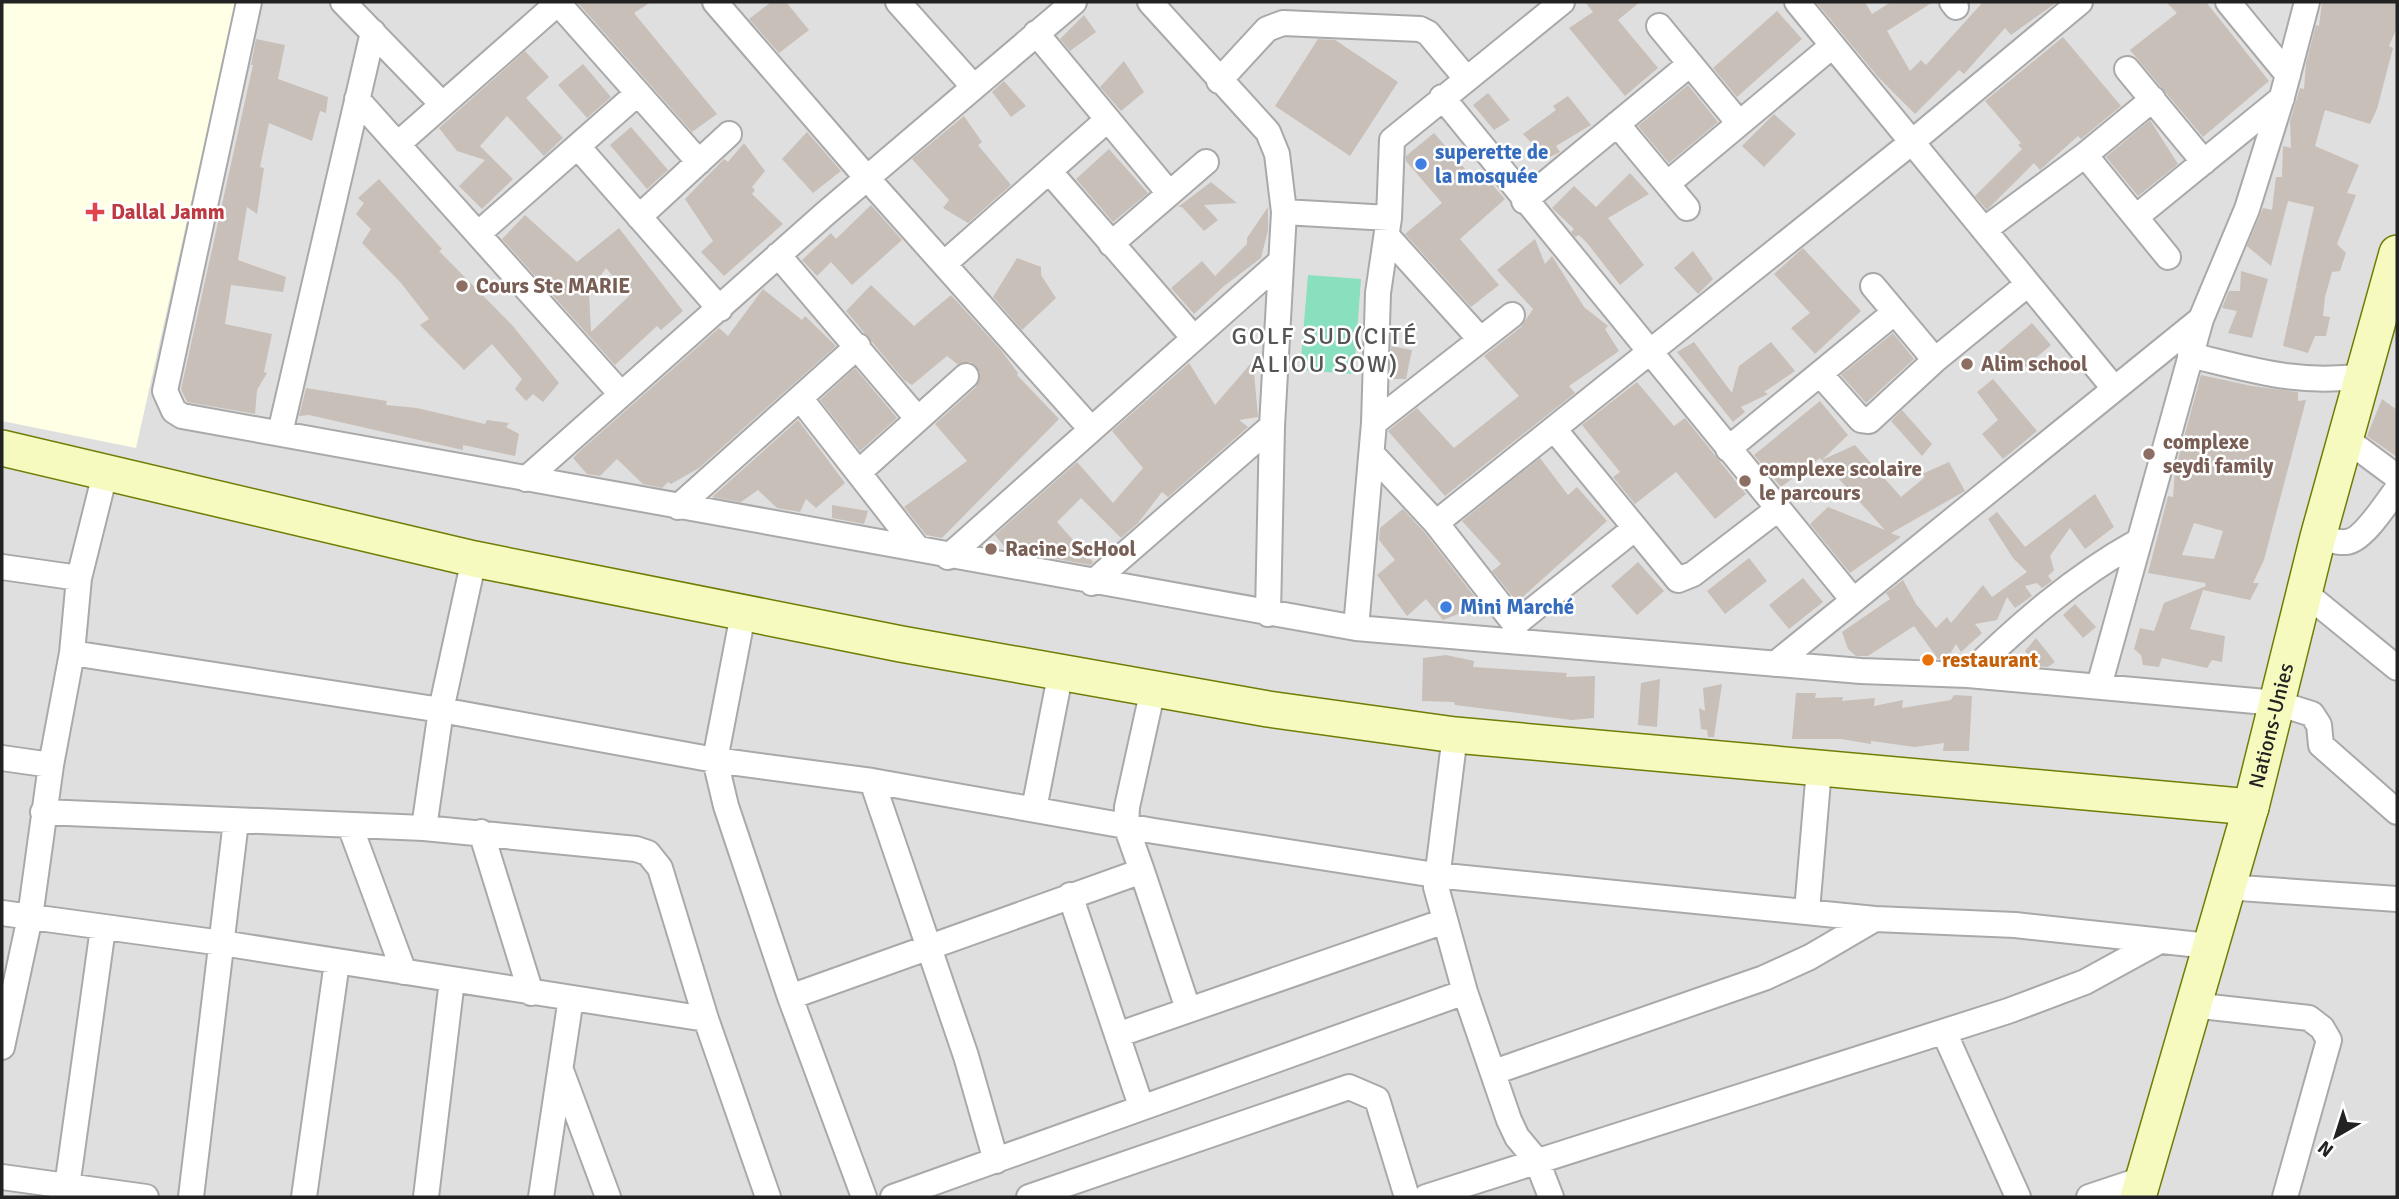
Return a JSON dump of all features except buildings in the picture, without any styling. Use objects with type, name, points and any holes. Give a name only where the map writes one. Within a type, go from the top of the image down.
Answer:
[{"type":"main road","name":"Nations-Unies","points":[[2141,1188],[2250,807],[2318,537],[2397,253]]},
{"type":"main road","points":[[2,448],[474,559],[743,614],[1268,709],[1455,735],[2250,807]]},
{"type":"street","points":[[249,2],[165,391],[173,411],[182,416],[918,549],[948,557],[1356,628],[1515,633],[1775,664],[1968,675],[2277,703],[2312,714],[2319,725],[2321,745],[2395,806]]},
{"type":"street","points":[[399,143],[558,2],[699,162]]},
{"type":"street","points":[[898,2],[974,86]]},
{"type":"street","points":[[526,479],[778,255],[1074,2]]},
{"type":"street","points":[[1150,2],[1268,132],[1274,143],[1284,212],[1272,426],[1268,614]]},
{"type":"street","points":[[1797,2],[2113,387]]},
{"type":"street","points":[[1436,523],[1912,142],[2080,2]]},
{"type":"street","points":[[2228,2],[2285,86]]},
{"type":"street","points":[[2099,686],[2190,355],[2201,319],[2246,209],[2285,86],[2307,2]]},
{"type":"street","points":[[727,6],[867,178],[945,262],[1091,429]]},
{"type":"street","points":[[1356,628],[1372,454],[1378,293],[1388,227],[1392,140],[1548,6]]},
{"type":"street","points":[[280,433],[357,99],[360,13]]},
{"type":"street","points":[[360,13],[442,104]]},
{"type":"street","points":[[1219,81],[1267,29],[1283,23],[1420,29],[1428,33],[1465,78]]},
{"type":"street","points":[[1659,26],[1739,123]]},
{"type":"street","points":[[1035,33],[1169,193]]},
{"type":"street","points":[[1667,184],[1832,46]]},
{"type":"street","points":[[1524,201],[1690,64]]},
{"type":"street","points":[[2127,69],[2204,162]]},
{"type":"street","points":[[2136,217],[2204,162],[2285,86]]},
{"type":"street","points":[[479,233],[579,148],[638,93]]},
{"type":"street","points":[[1442,97],[1524,201],[1853,600]]},
{"type":"street","points":[[357,99],[621,394]]},
{"type":"street","points":[[1984,230],[2085,155],[2153,99]]},
{"type":"street","points":[[945,262],[1107,120]]},
{"type":"street","points":[[1617,124],[1686,208]]},
{"type":"street","points":[[639,217],[729,134]]},
{"type":"street","points":[[579,148],[720,309]]},
{"type":"street","points":[[2085,155],[2168,257]]},
{"type":"street","points":[[1111,244],[1206,162]]},
{"type":"street","points":[[1049,171],[1193,337]]},
{"type":"street","points":[[1284,212],[1388,227],[1480,339]]},
{"type":"street","points":[[778,255],[917,418]]},
{"type":"street","points":[[948,557],[1280,262]]},
{"type":"street","points":[[1820,374],[1865,422],[2028,284]]},
{"type":"street","points":[[1874,286],[1935,360]]},
{"type":"street","points":[[1728,449],[1895,312]]},
{"type":"street","points":[[1374,423],[1512,315]]},
{"type":"street","points":[[1775,664],[2113,387],[2201,319]]},
{"type":"street","points":[[678,507],[858,346]]},
{"type":"street","points":[[2190,355],[2294,379],[2331,380],[2364,376]]},
{"type":"street","points":[[859,472],[966,376]]},
{"type":"street","points":[[800,398],[918,549]]},
{"type":"street","points":[[1092,583],[1272,426]]},
{"type":"street","points":[[1554,429],[1673,577],[1684,580],[1778,509]]},
{"type":"street","points":[[2346,439],[2397,477]]},
{"type":"street","points":[[1372,454],[1436,523],[1515,633]]},
{"type":"street","points":[[2,1048],[30,917],[43,812],[72,653],[79,578],[105,474]]},
{"type":"street","points":[[2318,537],[2345,542],[2353,540],[2362,534],[2397,489]]},
{"type":"street","points":[[1515,633],[1634,529]]},
{"type":"street","points":[[1968,675],[2000,644],[2096,565],[2137,542]]},
{"type":"street","points":[[424,828],[441,710],[474,559]]},
{"type":"street","points":[[2,567],[79,578]]},
{"type":"street","points":[[2304,592],[2397,668]]},
{"type":"street","points":[[743,614],[715,760],[726,806],[790,997],[864,1197]]},
{"type":"street","points":[[72,653],[441,710],[715,760],[872,781],[1034,808],[1126,827],[1435,875],[1875,919],[2015,925],[2209,946]]},
{"type":"street","points":[[1034,808],[1060,671]]},
{"type":"street","points":[[1153,689],[1127,807],[1126,827],[1188,1009]]},
{"type":"street","points":[[1455,735],[1435,875],[1465,992],[1517,1137],[1537,1161],[1551,1197]]},
{"type":"street","points":[[2,758],[51,765]]},
{"type":"street","points":[[1807,911],[1819,769]]},
{"type":"street","points":[[872,781],[929,948],[996,1161]]},
{"type":"street","points":[[43,812],[481,832],[636,849],[655,859],[768,1197]]},
{"type":"street","points":[[191,1197],[236,821]]},
{"type":"street","points":[[350,826],[404,972]]},
{"type":"street","points":[[481,832],[531,993]]},
{"type":"street","points":[[790,997],[1142,871]]},
{"type":"street","points":[[2227,887],[2397,899]]},
{"type":"street","points":[[1070,895],[1141,1107]]},
{"type":"street","points":[[2,913],[222,943],[706,1018]]},
{"type":"street","points":[[1494,1072],[1764,978],[1810,957],[1875,919]]},
{"type":"street","points":[[1117,1035],[1445,920]]},
{"type":"street","points":[[67,1187],[103,928]]},
{"type":"street","points":[[1426,1197],[1944,1032],[2085,982],[2158,942]]},
{"type":"street","points":[[304,1197],[337,961]]},
{"type":"street","points":[[426,1197],[452,980]]},
{"type":"street","points":[[893,1197],[1465,992]]},
{"type":"street","points":[[541,1197],[571,998]]},
{"type":"street","points":[[2192,1005],[2309,1018],[2322,1028],[2329,1040],[2285,1197]]},
{"type":"street","points":[[1944,1032],[2018,1197]]},
{"type":"street","points":[[560,1069],[608,1197]]},
{"type":"street","points":[[1029,1197],[1349,1087],[1377,1099],[1407,1197]]},
{"type":"street","points":[[2,1177],[146,1197]]},
{"type":"street","points":[[2090,1197],[2141,1188]]},
{"type":"shaded area","points":[[2,2],[2397,2],[2397,1197],[2,1197]]},
{"type":"shaded area","name":"Dallal Jamm","points":[[2,2],[236,2],[136,448],[2,421]]},
{"type":"green space","points":[[1308,275],[1361,279],[1354,374],[1300,370]]},
{"type":"place","name":"superette de la mosquée","points":[[1421,164]]},
{"type":"place","name":"Dallal Jamm","points":[[95,212]]},
{"type":"place","name":"Cours Ste MARIE","points":[[462,286]]},
{"type":"place","name":"Alim school","points":[[1967,364]]},
{"type":"place","name":"complexe seydi family","points":[[2149,454]]},
{"type":"place","name":"complexe scolaire le parcours","points":[[1745,481]]},
{"type":"place","name":"Racine ScHool","points":[[991,549]]},
{"type":"place","name":"Mini Marché","points":[[1446,607]]},
{"type":"place","name":"restaurant","points":[[1928,660]]},
{"type":"district","name":"GOLF SUD(CITÉ ALIOU SOW)","points":[[1325,350]]}]
